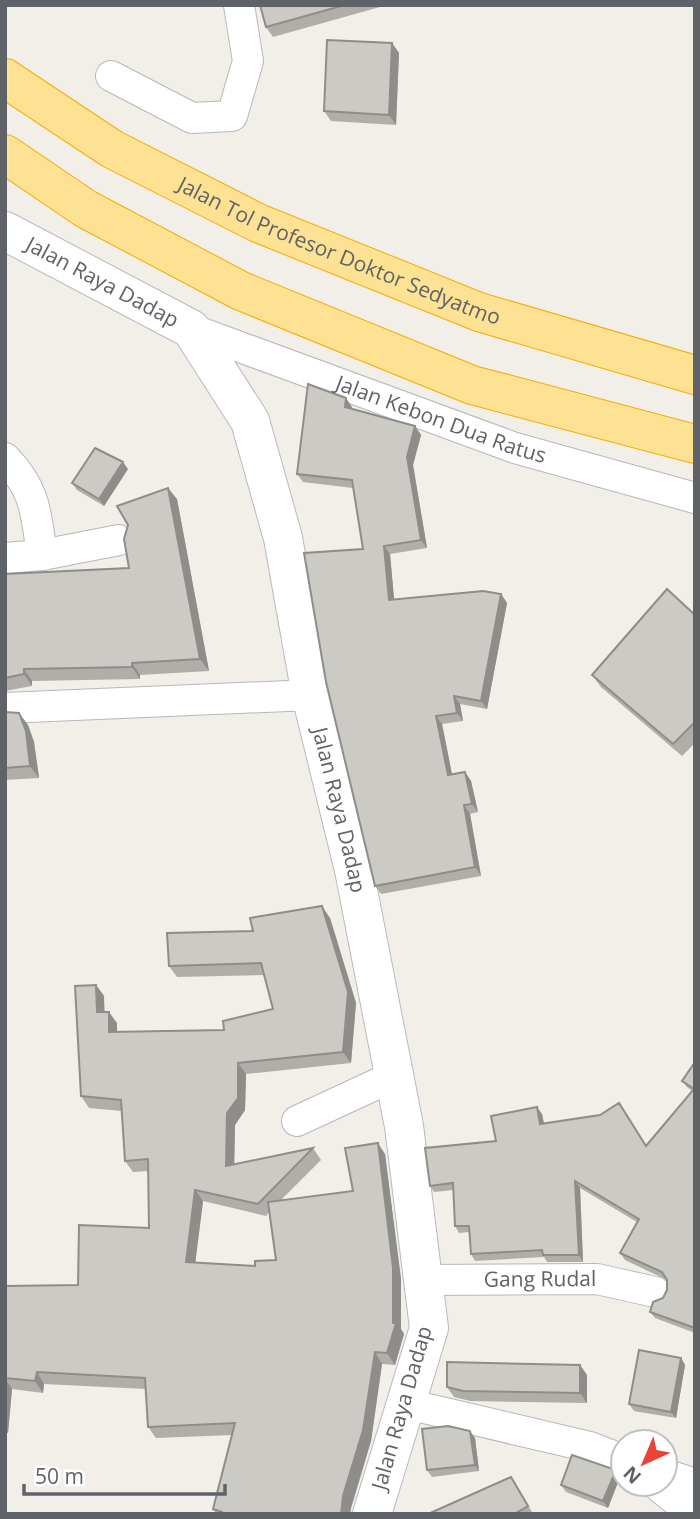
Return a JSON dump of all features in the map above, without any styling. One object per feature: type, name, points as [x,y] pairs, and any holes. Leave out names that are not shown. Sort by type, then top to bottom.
[{"type":"highway","name":"Jalan Tol Profesor Doktor Sedyatmo","points":[[5,78],[112,149],[258,223],[479,312],[695,375]]},
{"type":"highway","points":[[5,154],[86,209],[242,291],[472,385],[695,444]]},
{"type":"main road","name":"Jalan Raya Dadap","points":[[5,231],[191,329],[250,421],[283,538],[311,695],[354,870],[404,1126],[429,1328],[372,1514]]},
{"type":"street","points":[[111,76],[192,118],[232,116],[248,61],[239,5]]},
{"type":"street","name":"Jalan Kebon Dua Ratus","points":[[191,329],[515,448],[695,498]]},
{"type":"street","points":[[5,458],[22,475],[34,496],[42,555]]},
{"type":"street","points":[[5,558],[42,555],[118,540]]},
{"type":"street","points":[[5,708],[311,695]]},
{"type":"street","points":[[297,1121],[394,1076]]},
{"type":"street","name":"Gang Rudal","points":[[423,1280],[597,1279],[655,1292]]},
{"type":"street","points":[[407,1405],[590,1447],[609,1454]]},
{"type":"street","points":[[673,1498],[693,1514]]},
{"type":"building","points":[[260,5],[345,5],[266,27]]},
{"type":"building","points":[[327,40],[392,43],[389,115],[324,111]]},
{"type":"building","points":[[308,384],[346,398],[345,407],[415,426],[407,457],[421,540],[384,546],[389,600],[483,591],[501,594],[481,701],[454,696],[457,713],[436,716],[448,775],[465,772],[472,804],[464,805],[475,867],[375,886],[326,682],[304,553],[363,549],[352,480],[297,474]]},
{"type":"building","points":[[95,448],[123,462],[99,499],[72,483]]},
{"type":"building","points":[[168,488],[200,659],[132,663],[132,667],[24,669],[24,674],[5,678],[5,574],[129,568],[124,539],[128,525],[117,506]]},
{"type":"building","points":[[667,589],[695,615],[695,722],[673,744],[592,675]]},
{"type":"building","points":[[5,712],[19,713],[26,731],[30,766],[5,768]]},
{"type":"building","points":[[322,906],[348,992],[343,1052],[238,1063],[238,1098],[227,1113],[226,1166],[313,1148],[258,1204],[195,1190],[186,1262],[255,1266],[255,1261],[276,1260],[268,1202],[353,1191],[345,1148],[378,1143],[393,1268],[393,1323],[396,1323],[387,1353],[375,1352],[363,1430],[343,1496],[341,1514],[222,1514],[213,1509],[235,1423],[148,1427],[145,1378],[37,1372],[35,1381],[5,1378],[5,1286],[78,1285],[79,1225],[149,1228],[148,1159],[125,1161],[121,1100],[81,1096],[75,986],[96,985],[97,1012],[109,1012],[109,1032],[224,1030],[223,1021],[273,1009],[261,963],[169,966],[167,933],[253,931],[250,918]]},
{"type":"building","points":[[695,1062],[695,1328],[650,1312],[653,1302],[663,1298],[667,1290],[667,1280],[662,1272],[620,1253],[639,1219],[575,1181],[579,1255],[543,1255],[542,1250],[471,1254],[469,1226],[455,1226],[453,1183],[430,1186],[425,1148],[496,1141],[491,1116],[537,1107],[540,1124],[600,1115],[619,1103],[646,1146],[694,1089],[682,1081]]},
{"type":"building","points":[[639,1350],[681,1358],[671,1412],[629,1404]]},
{"type":"building","points":[[447,1362],[580,1365],[580,1393],[463,1391],[447,1387]]},
{"type":"building","points":[[448,1426],[470,1431],[475,1465],[427,1470],[422,1429]]},
{"type":"building","points":[[572,1455],[609,1468],[609,1487],[603,1501],[561,1485]]},
{"type":"building","points":[[511,1477],[528,1506],[514,1514],[428,1514]]}]
